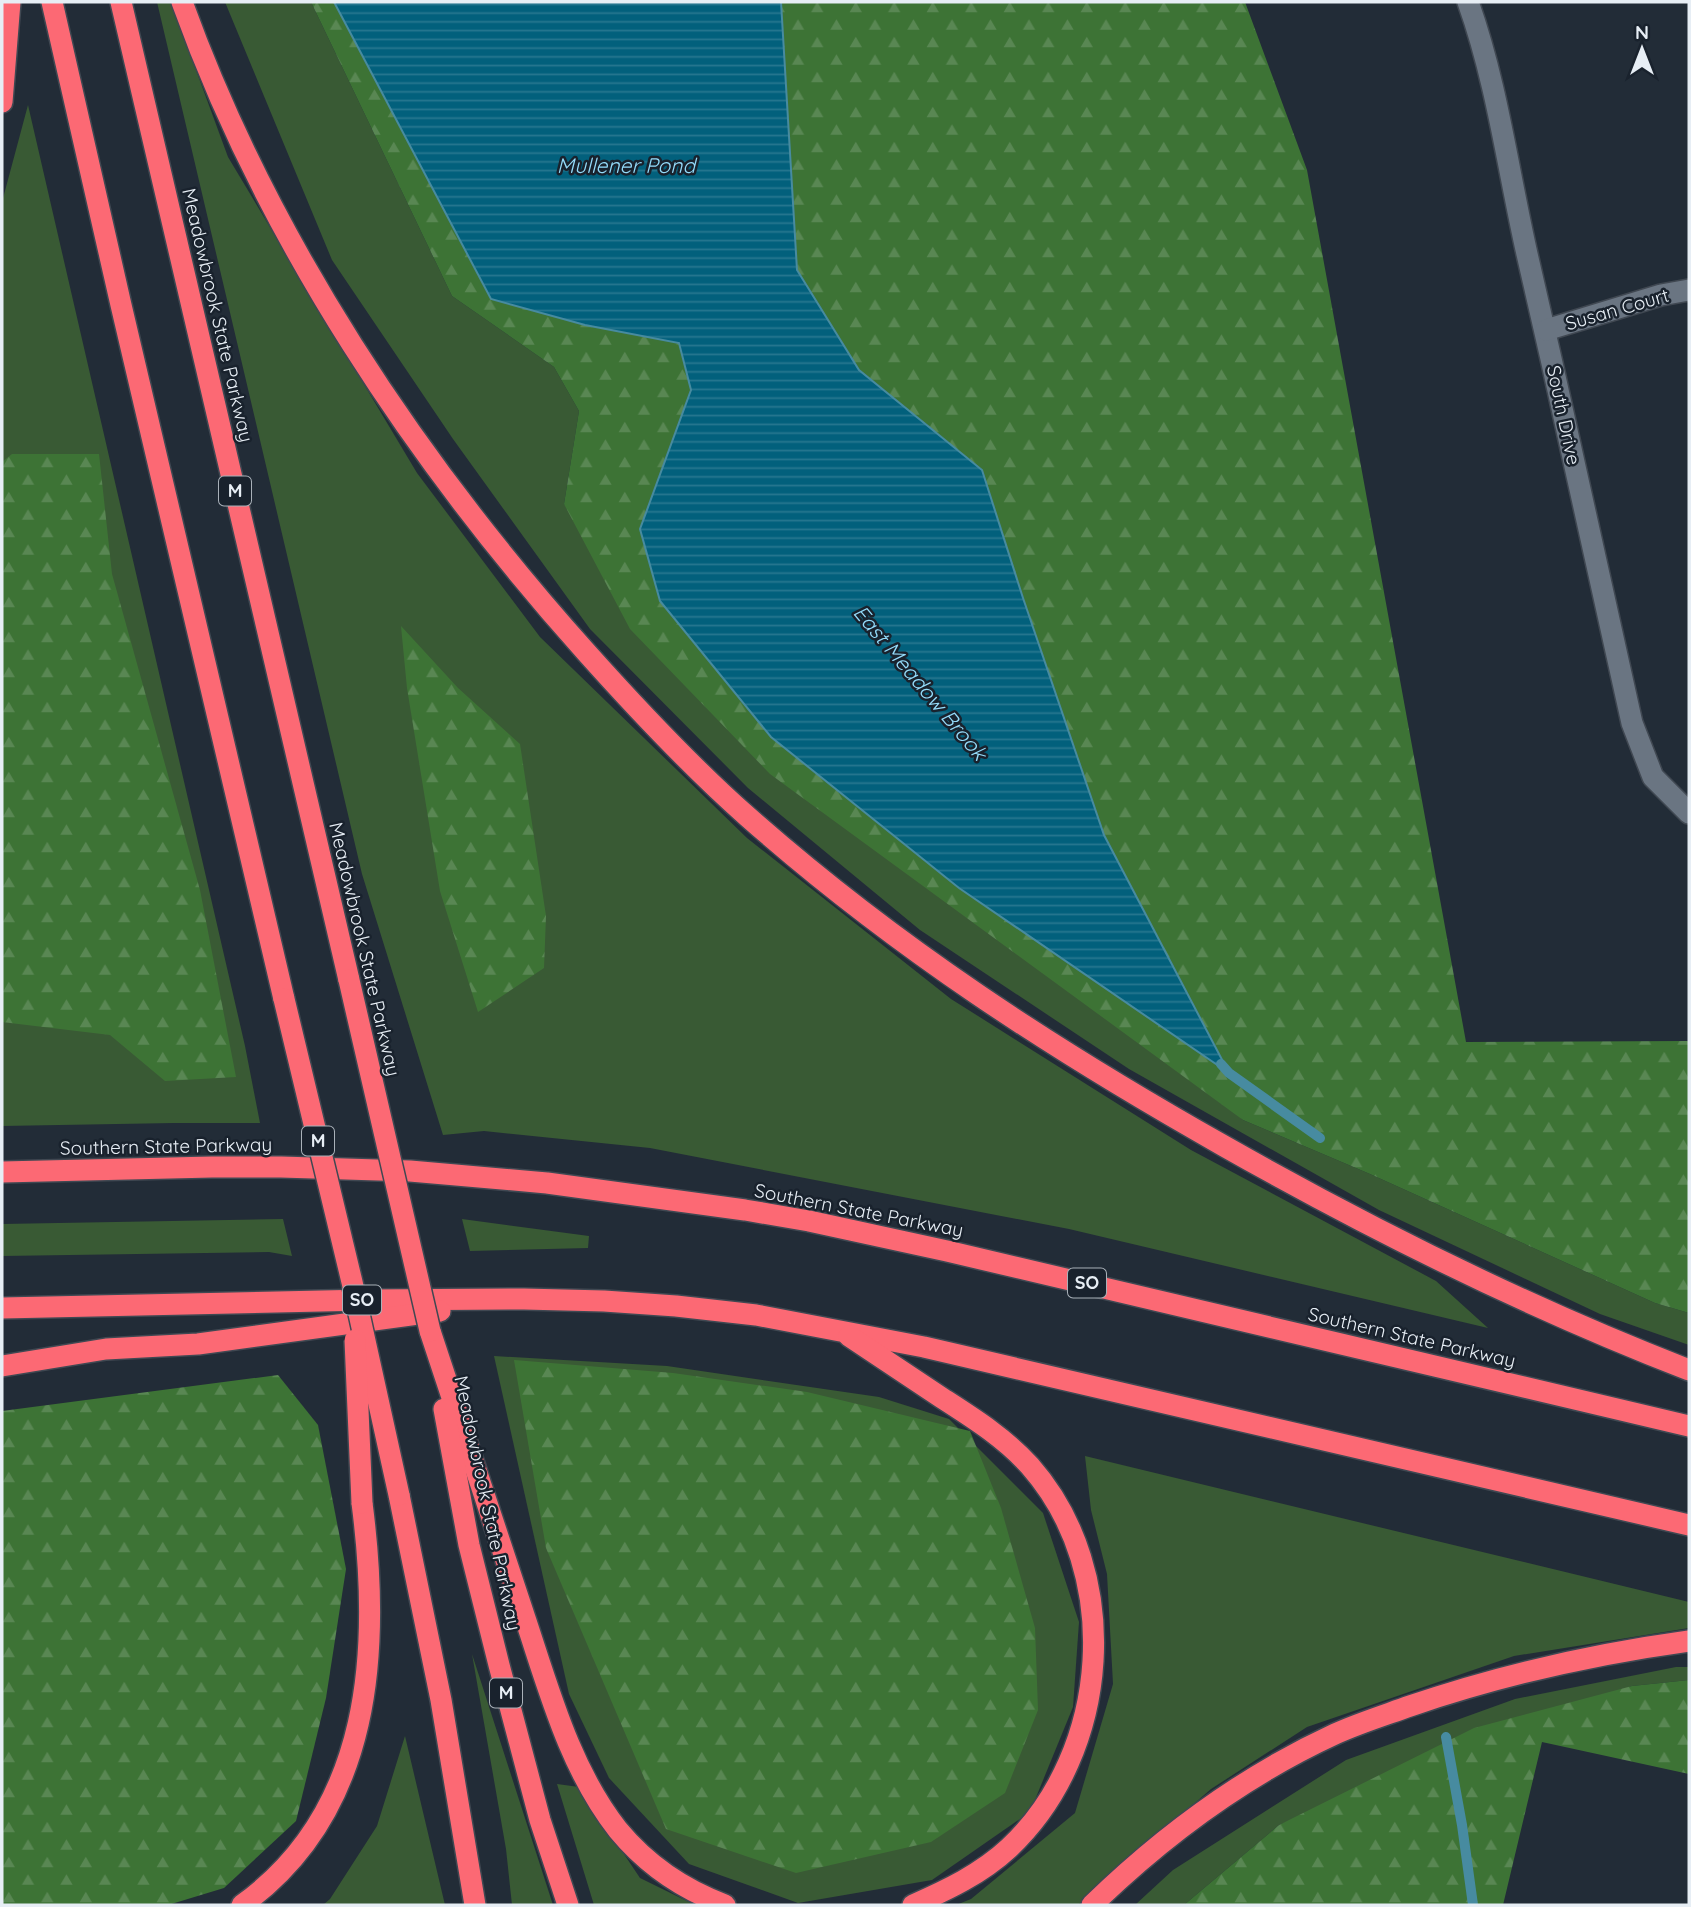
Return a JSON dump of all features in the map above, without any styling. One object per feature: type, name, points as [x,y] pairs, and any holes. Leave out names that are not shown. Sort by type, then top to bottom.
[{"type":"highway","points":[[2,102],[10,2]]},
{"type":"highway","name":"M","points":[[51,2],[352,1282],[441,1699],[475,1905]]},
{"type":"highway","name":"Meadowbrook State Parkway","points":[[121,2],[430,1331],[469,1545],[540,1820],[568,1905]]},
{"type":"highway","points":[[182,2],[229,118],[263,187],[353,345],[404,421],[463,505],[541,601],[626,696],[747,816],[887,931],[1038,1036],[1119,1086],[1287,1182],[1447,1264],[1567,1320],[1689,1370]]},
{"type":"highway","name":"Southern State Parkway","points":[[2,1172],[212,1167],[347,1168],[547,1183],[719,1206],[810,1221],[959,1253],[1689,1426]]},
{"type":"highway","points":[[242,1905],[282,1873],[303,1847],[338,1790],[360,1723],[367,1680],[371,1590],[369,1550],[362,1503],[352,1282]]},
{"type":"highway","points":[[2,1366],[106,1349],[198,1344],[524,1299]]},
{"type":"highway","name":"SO","points":[[2,1308],[524,1299],[604,1301],[756,1315],[924,1347],[1689,1525]]},
{"type":"highway","points":[[838,1329],[1005,1441],[1031,1467],[1067,1524],[1081,1558],[1094,1621],[1094,1656],[1082,1726],[1055,1792],[1009,1848],[980,1871],[949,1890],[914,1905]]},
{"type":"highway","points":[[430,1331],[545,1678],[579,1767],[617,1828],[636,1850],[679,1884],[725,1905]]},
{"type":"highway","points":[[1092,1905],[1130,1868],[1236,1789],[1335,1734],[1451,1692],[1508,1676],[1633,1648],[1689,1641]]},
{"type":"street","name":"South Drive","points":[[1468,2],[1481,40],[1632,723],[1653,777],[1689,813]]},
{"type":"street","name":"Susan Court","points":[[1546,330],[1661,295],[1689,290]]},
{"type":"green space","points":[[157,2],[171,2],[228,157],[417,473],[540,637],[747,838],[951,999],[1191,1150],[1436,1281],[1488,1328],[1069,1229],[650,1148],[484,1131],[443,1135],[362,874]]},
{"type":"green space","points":[[225,2],[311,2],[452,296],[554,367],[579,411],[564,504],[1243,1120],[1370,1174],[1655,1303],[1689,1313],[1689,1345],[1600,1314],[1379,1210],[1129,1069],[920,930],[748,788],[590,629],[453,439],[332,260]]},
{"type":"green space","points":[[311,2],[334,2],[491,299],[585,325],[679,343],[691,390],[640,529],[661,601],[771,737],[959,888],[1228,1072],[1104,835],[982,470],[859,370],[797,270],[781,2],[1245,2],[1307,170],[1466,1042],[1689,1041],[1689,1313],[1655,1303],[1370,1174],[1243,1120],[770,774],[630,629],[564,504],[579,411],[554,367],[452,296]]},
{"type":"green space","points":[[28,105],[245,1046],[260,1123],[2,1126],[2,202]]},
{"type":"green space","points":[[12,454],[99,454],[112,574],[200,890],[236,1077],[165,1081],[110,1035],[2,1022],[2,462]]},
{"type":"green space","points":[[401,626],[458,688],[520,744],[546,916],[544,968],[478,1012],[440,891],[407,688]]},
{"type":"green space","points":[[283,1219],[292,1256],[269,1252],[2,1256],[2,1224]]},
{"type":"green space","points":[[462,1219],[589,1236],[588,1248],[470,1251]]},
{"type":"green space","points":[[494,1356],[667,1366],[879,1397],[949,1419],[1043,1513],[1079,1622],[1073,1707],[1030,1812],[932,1880],[798,1903],[689,1864],[609,1778],[569,1694]]},
{"type":"green space","points":[[514,1360],[673,1373],[807,1392],[970,1431],[1001,1508],[1035,1628],[1038,1710],[1005,1793],[931,1842],[796,1873],[666,1829],[546,1548]]},
{"type":"green space","points":[[278,1375],[318,1425],[346,1569],[326,1698],[296,1821],[224,1888],[168,1905],[2,1905],[2,1411]]},
{"type":"green space","points":[[1085,1456],[1689,1602],[1689,1628],[1514,1656],[1307,1727],[1211,1789],[1078,1905],[956,1905],[971,1899],[1075,1813],[1113,1684],[1107,1574],[1091,1510]]},
{"type":"green space","points":[[472,1654],[553,1905],[512,1905],[506,1849]]},
{"type":"green space","points":[[1676,1667],[1689,1667],[1689,1680],[1632,1686],[1279,1825],[1184,1905],[1135,1905],[1173,1870],[1346,1760],[1515,1699]]},
{"type":"green space","points":[[1689,1680],[1689,1774],[1542,1742],[1503,1905],[1184,1905],[1279,1825],[1474,1728],[1632,1686]]},
{"type":"green space","points":[[405,1736],[445,1905],[323,1905],[330,1899],[377,1826]]},
{"type":"green space","points":[[557,1784],[579,1787],[640,1878],[695,1905],[594,1905]]},
{"type":"water","name":"Mullener Pond","points":[[334,2],[781,2],[797,270],[859,370],[982,470],[1104,835],[1229,1073],[959,888],[771,737],[660,601],[640,529],[691,390],[679,343],[585,325],[491,299]]},
{"type":"waterway","name":"East Meadow Brook","points":[[1221,1064],[1229,1073],[1320,1138]]},
{"type":"waterway","name":"East Meadow Brook","points":[[1446,1737],[1473,1905]]}]
